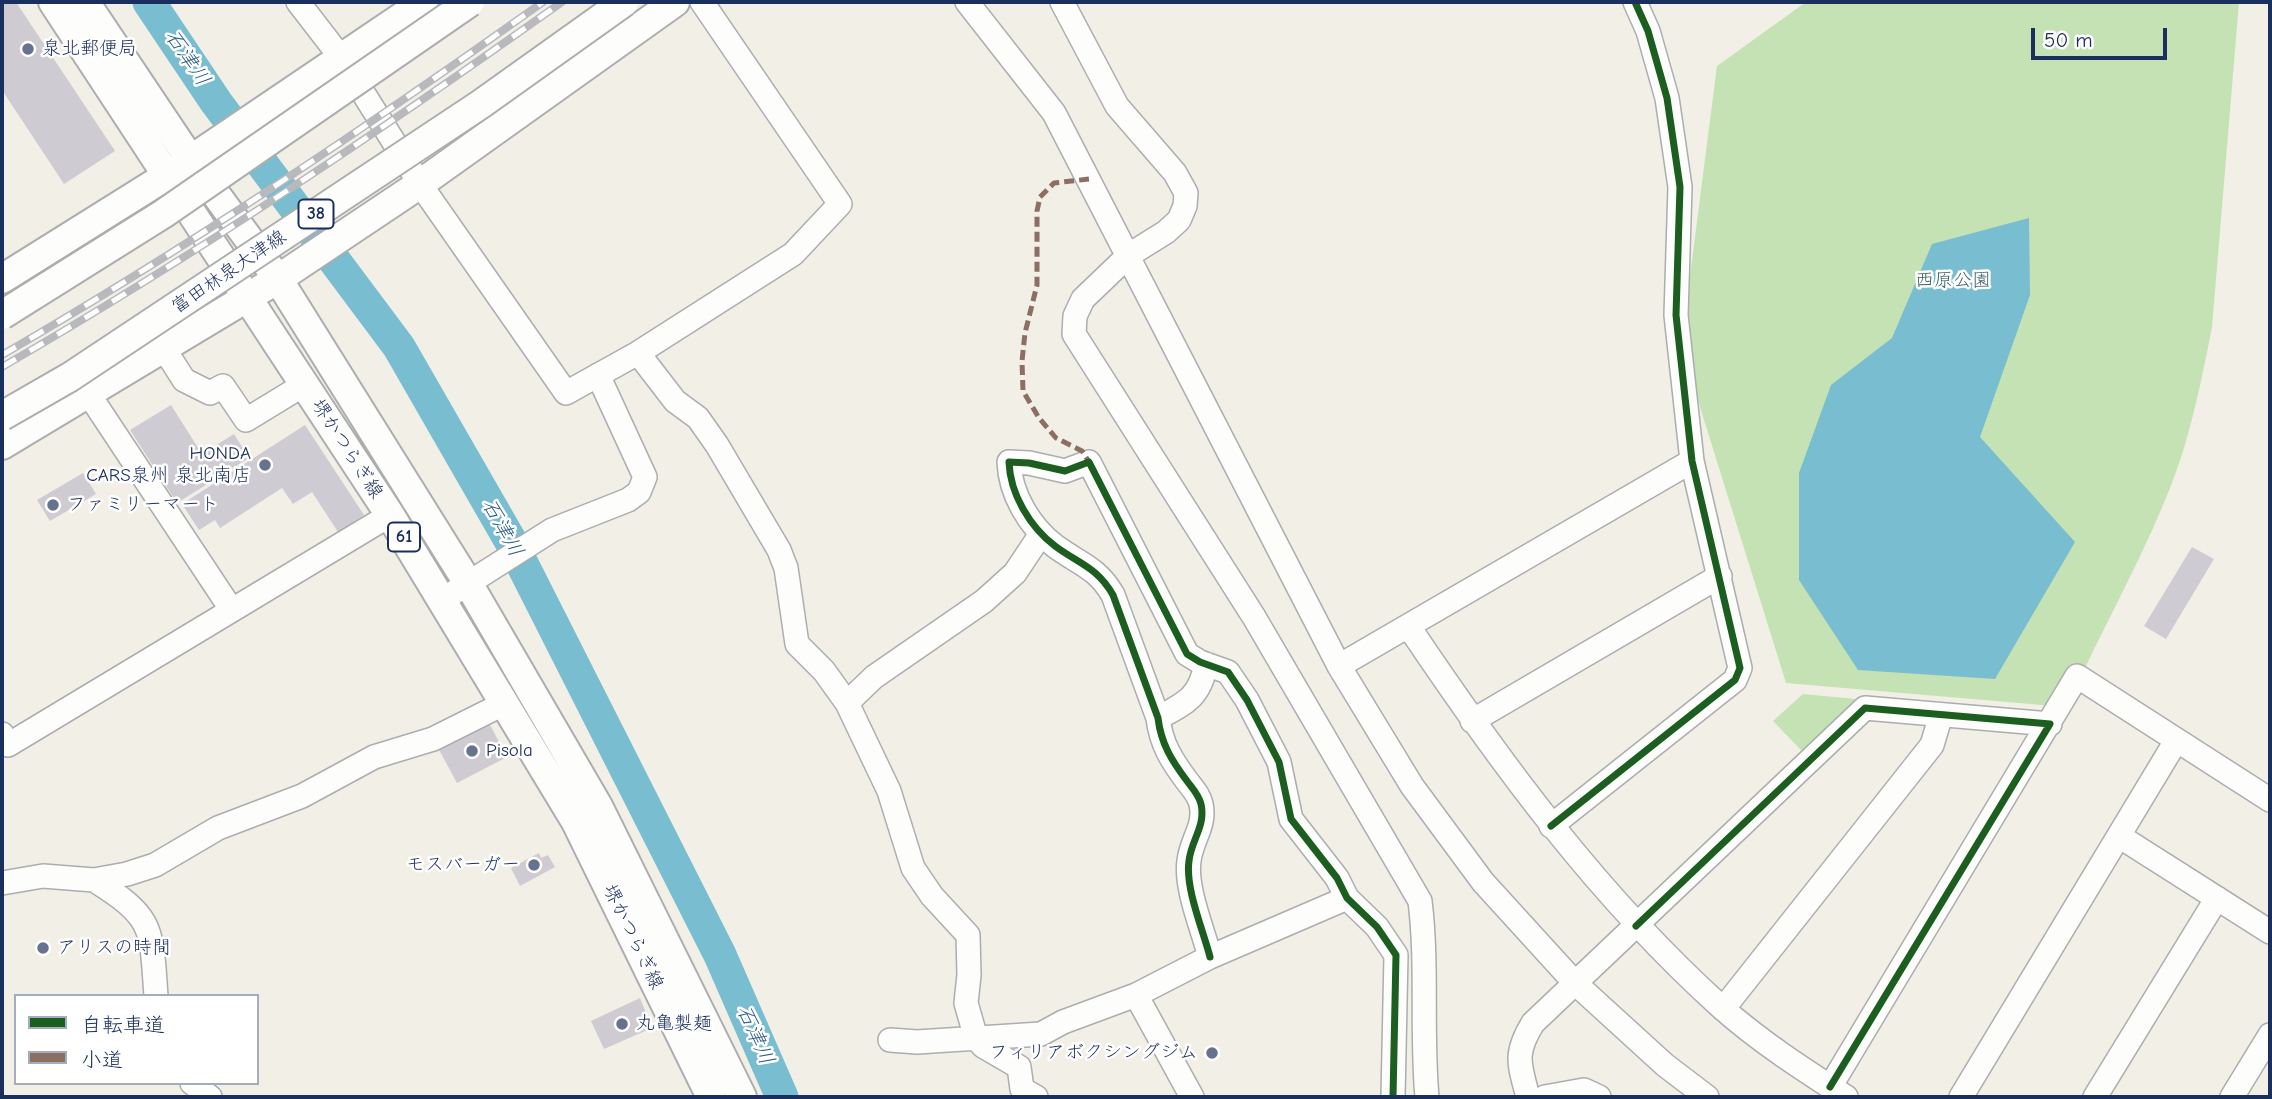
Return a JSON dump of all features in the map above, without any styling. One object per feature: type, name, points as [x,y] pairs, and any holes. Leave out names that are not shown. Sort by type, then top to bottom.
[{"type":"main road","name":"堺かつらぎ線","points":[[53,2],[285,274],[478,577],[597,806],[742,1097]]},
{"type":"main road","name":"堺かつらぎ線","points":[[85,2],[188,161],[247,296],[390,515],[576,822],[711,1097]]},
{"type":"main road","points":[[6,269],[188,161],[342,60],[424,2]]},
{"type":"main road","points":[[2,315],[163,214],[470,2]]},
{"type":"main road","name":"富田林泉大津線","points":[[2,416],[70,377],[470,112],[624,2]]},
{"type":"main road","points":[[2,445],[285,274],[420,184],[676,2]]},
{"type":"street","points":[[298,2],[342,60],[420,184],[566,393],[638,353],[793,254],[840,204],[702,2]]},
{"type":"street","points":[[967,2],[1054,113],[1339,666],[1412,786],[1483,882],[1575,983],[1665,1065],[1707,1097]]},
{"type":"street","points":[[1062,2],[1117,106],[1175,173],[1186,193],[1185,206],[1179,220],[1166,232],[1129,256],[1083,299],[1075,316],[1074,334],[1254,617],[1420,901],[1424,934],[1424,1068],[1427,1097]]},
{"type":"street","points":[[1551,826],[1735,680],[1740,668],[1692,461],[1676,315],[1680,187],[1667,98],[1648,31],[1635,2]]},
{"type":"street","points":[[163,347],[184,380],[210,393],[223,386],[246,420],[305,384]]},
{"type":"street","points":[[638,353],[675,401],[698,418],[779,550],[786,568],[797,644],[824,671],[847,704],[888,791],[913,868],[932,896],[968,935],[969,975],[966,1003],[975,1038],[983,1046],[1019,1067],[1022,1089],[1036,1097]]},
{"type":"street","points":[[442,600],[552,530],[628,500],[639,492],[645,477],[598,375]]},
{"type":"street","points":[[88,393],[231,609]]},
{"type":"street","points":[[1339,666],[1692,461]]},
{"type":"street","points":[[1210,957],[1191,887],[1188,864],[1192,847],[1202,826],[1204,814],[1200,799],[1160,737],[1158,718],[1113,595],[1104,579],[1041,534],[1018,500],[1010,478],[1009,463],[1029,463],[1065,471],[1089,462],[1187,654],[1228,672],[1247,700],[1279,762],[1292,819],[1337,878],[1347,898],[1377,927],[1396,955],[1393,1097]]},
{"type":"street","points":[[2,734],[8,744],[390,515]]},
{"type":"street","points":[[847,704],[874,677],[984,601],[1015,573],[1041,534]]},
{"type":"street","points":[[1472,721],[1720,576]]},
{"type":"street","points":[[1409,627],[1472,721],[1551,826],[1636,926],[1723,1009],[1838,1092],[2077,676],[2270,800]]},
{"type":"street","points":[[1158,718],[1188,702],[1202,684],[1206,664]]},
{"type":"street","points":[[3,885],[43,876],[94,880],[155,865],[218,828],[302,796],[374,757],[433,739],[503,704]]},
{"type":"street","points":[[1528,1097],[1520,1067],[1522,1041],[1533,1023],[1865,708],[2050,724]]},
{"type":"street","points":[[1723,1009],[1932,745],[1941,715]]},
{"type":"street","points":[[1961,1097],[2176,741]]},
{"type":"street","points":[[2119,836],[2270,932]]},
{"type":"street","points":[[94,880],[123,898],[145,922],[152,941],[156,994]]},
{"type":"street","points":[[890,1040],[917,1042],[1041,1034],[1136,995],[1210,957],[1347,898]]},
{"type":"street","points":[[2095,1097],[2217,898]]},
{"type":"street","points":[[1136,995],[1192,1097]]},
{"type":"street","points":[[2232,1097],[2270,1035]]},
{"type":"street","points":[[194,1085],[209,1097]]},
{"type":"street","points":[[1545,1097],[1584,1090],[1599,1097]]},
{"type":"green space","name":"西原公園","points":[[1806,2],[2239,2],[2212,327],[2192,418],[2175,475],[2139,559],[2085,668],[2076,664],[2054,706],[1786,683],[1681,346],[1717,66]]},
{"type":"green space","points":[[1803,694],[1856,699],[1802,751],[1773,721]]},
{"type":"water","points":[[2029,218],[2030,295],[1980,437],[2075,542],[1995,679],[1858,670],[1799,580],[1799,473],[1831,385],[1892,338],[1932,244]]},
{"type":"building","points":[[2,2],[16,2],[115,151],[64,184],[2,90]]},
{"type":"building","points":[[171,405],[202,454],[234,434],[249,458],[177,503],[130,430]]},
{"type":"building","points":[[305,425],[364,515],[338,532],[312,492],[293,504],[282,488],[220,528],[215,520],[199,530],[182,504]]},
{"type":"building","points":[[83,473],[96,494],[50,521],[37,500]]},
{"type":"building","points":[[2192,547],[2214,559],[2166,639],[2144,626]]},
{"type":"building","points":[[487,719],[507,757],[457,783],[437,746]]},
{"type":"building","points":[[539,853],[541,858],[548,855],[555,867],[520,886],[511,868]]},
{"type":"building","name":"丸亀製麺","points":[[640,998],[652,1028],[604,1049],[591,1021]]},
{"type":"waterway","name":"石津川","points":[[149,2],[216,102],[399,347],[510,540],[720,955],[782,1097]]},
{"type":"railway","points":[[2,355],[141,272],[277,185],[543,2]]},
{"type":"railway","points":[[2,367],[216,237],[425,98],[562,2]]},
{"type":"marked path","points":[[1089,179],[1054,183],[1040,197],[1037,211],[1037,285],[1025,333],[1022,361],[1023,391],[1039,418],[1056,438],[1082,451],[1089,462]]},
{"type":"cycle path","points":[[1551,826],[1735,680],[1740,668],[1692,461],[1676,315],[1680,187],[1667,98],[1648,31],[1635,2]]},
{"type":"cycle path","points":[[1210,957],[1192,896],[1188,872],[1190,853],[1202,819],[1200,801],[1168,752],[1113,595],[1101,578],[1055,546],[1037,529],[1017,498],[1009,462],[1029,463],[1065,471],[1089,462],[1187,654],[1228,672],[1247,700],[1279,762],[1291,819],[1337,878],[1347,898],[1377,927],[1396,955],[1393,1097]]},
{"type":"cycle path","points":[[1636,926],[1865,708],[2050,724],[1830,1087]]},
{"type":"place","name":"泉北郵便局","points":[[28,49]]},
{"type":"place","name":"HONDA CARS泉州 泉北南店","points":[[265,465]]},
{"type":"place","name":"ファミリーマート","points":[[53,505]]},
{"type":"place","name":"Pisola","points":[[472,751]]},
{"type":"place","name":"モスバーガー","points":[[534,865]]},
{"type":"place","name":"アリスの時間","points":[[43,948]]},
{"type":"place","name":"丸亀製麺","points":[[622,1024]]},
{"type":"place","name":"フィリアボクシングジム","points":[[1212,1053]]}]
